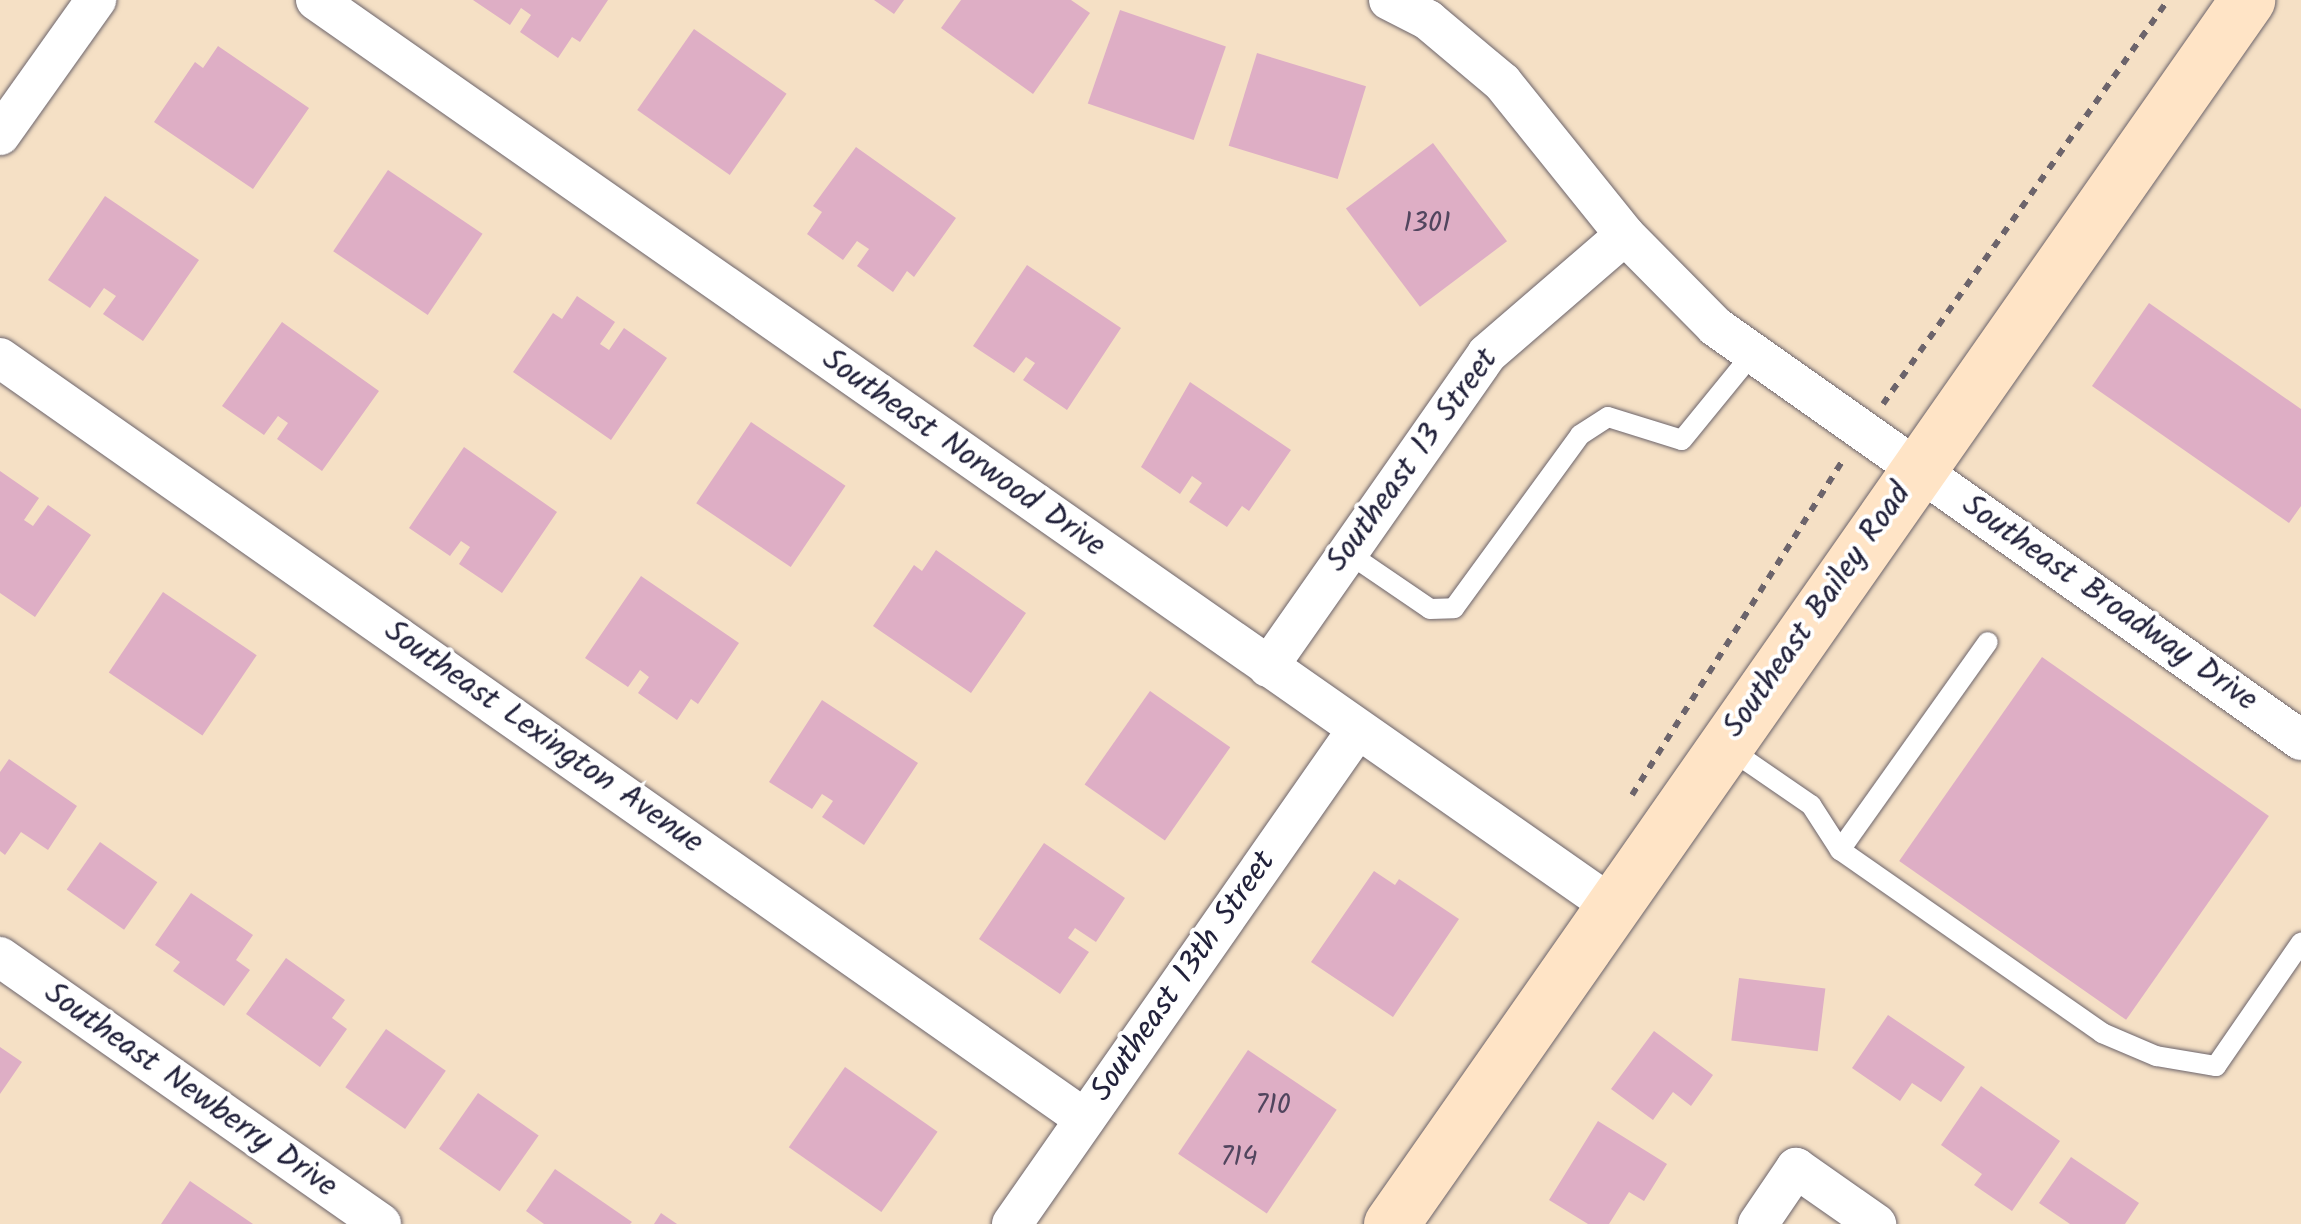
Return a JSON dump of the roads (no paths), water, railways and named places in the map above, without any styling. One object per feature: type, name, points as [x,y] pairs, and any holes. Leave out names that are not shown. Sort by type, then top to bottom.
[{"type":"main road","name":"Southeast Bailey Road","points":[[1391,1224],[2247,0]]},
{"type":"street","points":[[0,135],[96,0]]},
{"type":"street","name":"Southeast Norwood Drive","points":[[316,0],[1612,906]]},
{"type":"street","name":"Southeast Broadway Drive","points":[[1389,0],[1428,20],[1502,82],[1625,235],[1686,301],[1753,353],[2301,740]]},
{"type":"street","name":"Southeast 13 Street","points":[[1268,667],[1487,354],[1625,235]]},
{"type":"street","name":"Southeast Lexington Avenue","points":[[0,358],[1086,1118]]},
{"type":"street","name":"Southeast 13th Street","points":[[1012,1224],[1357,730]]},
{"type":"street","name":"Southeast Newberry Drive","points":[[0,957],[374,1222]]},
{"type":"street","points":[[1758,1224],[1796,1168],[1876,1224]]},
{"type":"lane","points":[[1348,553],[1430,609],[1454,608],[1580,435],[1608,417],[1682,440],[1753,353]]},
{"type":"lane","points":[[1840,850],[1988,642]]},
{"type":"lane","points":[[1724,745],[1811,805],[1840,850],[2102,1033],[2156,1056],[2216,1066],[2301,943]]}]
